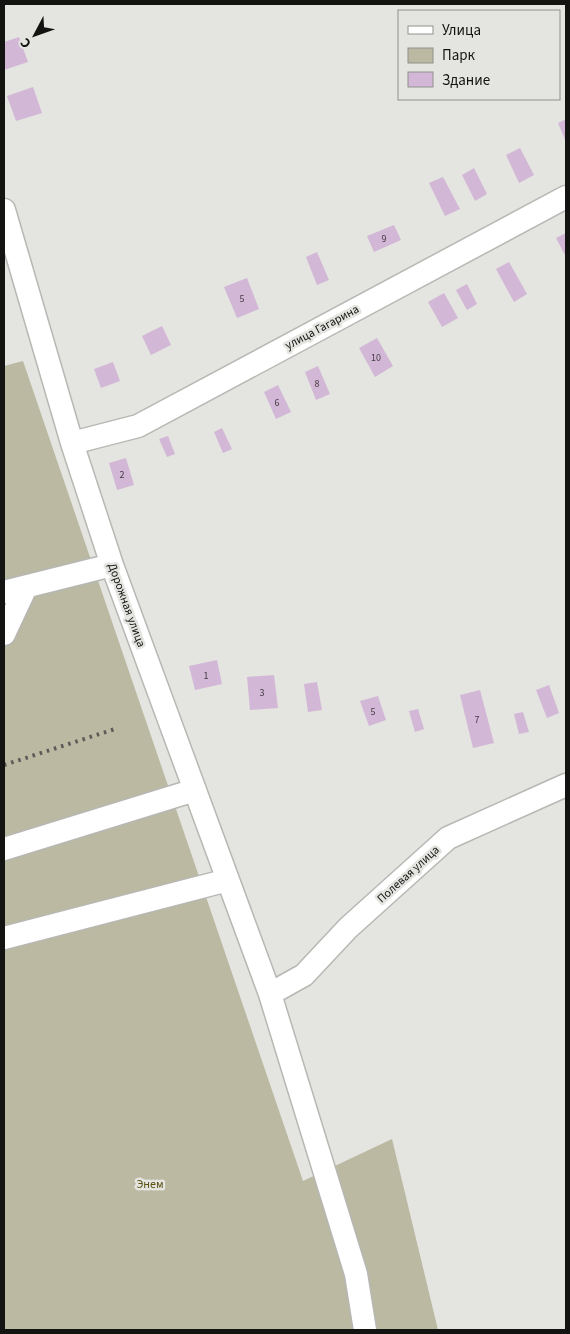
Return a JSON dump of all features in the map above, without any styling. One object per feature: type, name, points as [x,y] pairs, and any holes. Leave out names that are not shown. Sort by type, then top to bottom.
[{"type":"street","name":"улица Гагарина","points":[[72,443],[138,426],[566,197]]},
{"type":"street","name":"Дорожная улица","points":[[4,210],[72,443],[112,565],[270,994],[356,1274],[365,1330]]},
{"type":"street","points":[[4,592],[112,565]]},
{"type":"street","points":[[4,634],[26,587]]},
{"type":"street","name":"Полевая улица","points":[[270,994],[304,975],[348,928],[448,838],[566,785]]},
{"type":"street","points":[[4,848],[195,790]]},
{"type":"street","points":[[4,938],[228,880]]},
{"type":"green space","name":"Энем","points":[[23,361],[303,1181],[392,1139],[438,1330],[4,1330],[4,366]]},
{"type":"building","points":[[19,37],[28,62],[4,70],[4,42]]},
{"type":"building","points":[[33,87],[42,113],[16,121],[7,96]]},
{"type":"building","points":[[566,119],[566,142],[558,123]]},
{"type":"building","points":[[520,148],[534,175],[519,183],[506,155]]},
{"type":"building","points":[[474,168],[487,194],[475,201],[462,175]]},
{"type":"building","points":[[443,177],[460,209],[445,216],[429,183]]},
{"type":"building","points":[[394,225],[401,240],[374,252],[367,236]]},
{"type":"building","points":[[566,233],[566,257],[556,238]]},
{"type":"building","points":[[317,252],[329,280],[317,285],[306,257]]},
{"type":"building","points":[[509,262],[527,294],[514,302],[496,269]]},
{"type":"building","points":[[247,278],[259,309],[237,318],[224,287]]},
{"type":"building","points":[[467,284],[477,304],[467,310],[456,290]]},
{"type":"building","points":[[444,293],[458,318],[442,327],[428,302]]},
{"type":"building","points":[[162,326],[171,345],[151,355],[142,336]]},
{"type":"building","points":[[377,338],[393,366],[375,377],[359,348]]},
{"type":"building","points":[[113,362],[120,381],[101,388],[94,369]]},
{"type":"building","points":[[318,366],[330,394],[316,400],[305,372]]},
{"type":"building","points":[[278,385],[291,412],[276,419],[264,392]]},
{"type":"building","points":[[222,428],[232,449],[223,453],[214,432]]},
{"type":"building","points":[[168,436],[175,454],[167,457],[159,439]]},
{"type":"building","points":[[126,458],[134,485],[117,490],[109,463]]},
{"type":"building","points":[[217,660],[222,684],[195,690],[189,666]]},
{"type":"building","points":[[274,675],[278,708],[250,710],[247,677]]},
{"type":"building","points":[[317,682],[322,710],[308,712],[304,684]]},
{"type":"building","points":[[549,685],[559,713],[547,718],[536,690]]},
{"type":"building","points":[[480,690],[494,743],[473,748],[460,695]]},
{"type":"building","points":[[378,696],[386,720],[369,726],[360,701]]},
{"type":"building","points":[[418,709],[424,729],[415,732],[409,711]]},
{"type":"building","points":[[523,712],[529,732],[519,734],[514,714]]},
{"type":"railway","points":[[4,765],[118,728]]}]
